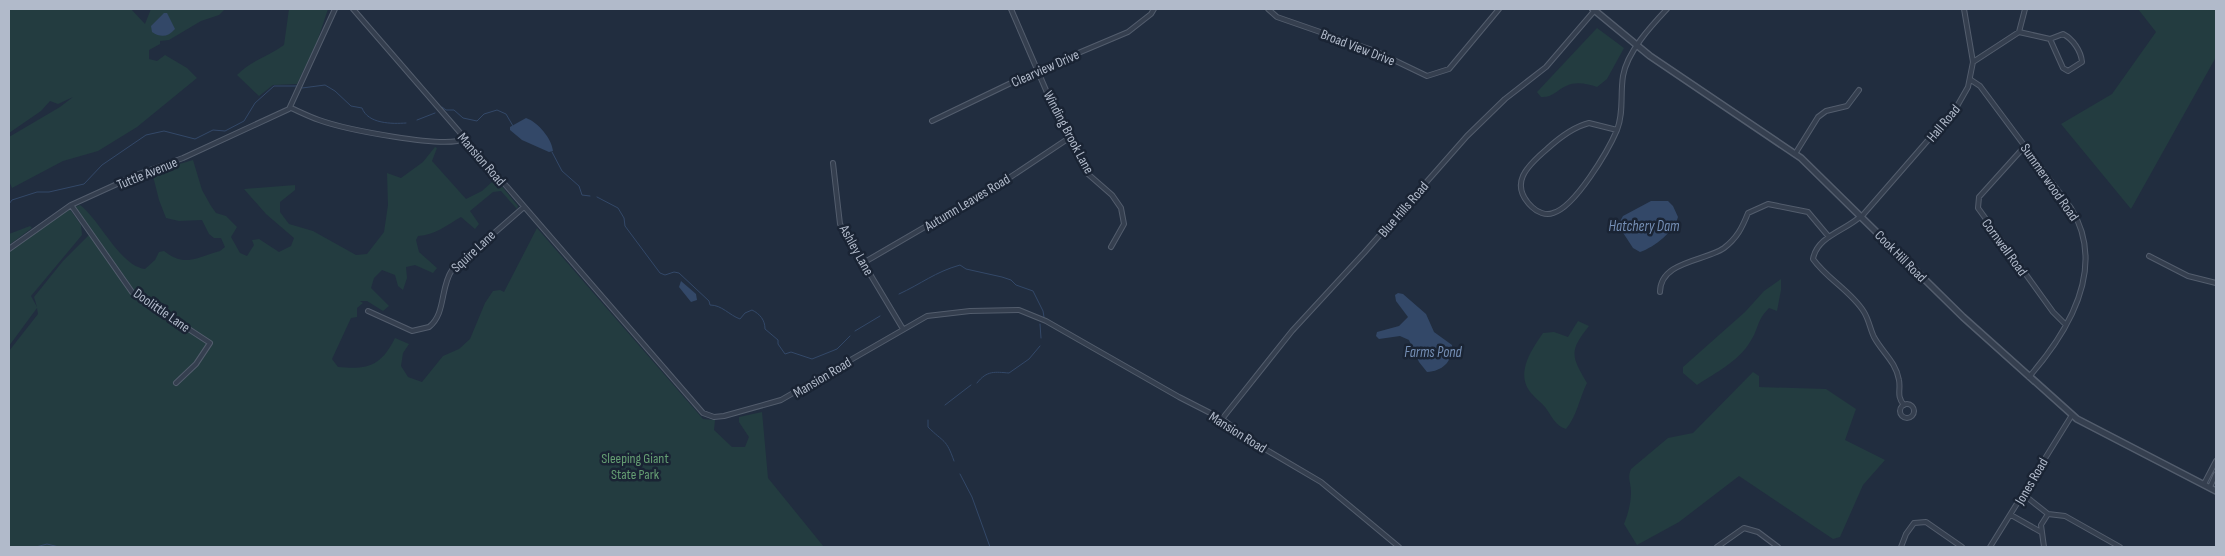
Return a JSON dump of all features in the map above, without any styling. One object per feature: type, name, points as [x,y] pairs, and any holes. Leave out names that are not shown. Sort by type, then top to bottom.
[{"type":"street","points":[[335,9],[291,108],[322,121],[409,139],[434,142],[465,139]]},
{"type":"street","name":"Mansion Road","points":[[352,9],[397,58],[694,406],[708,416],[731,415],[781,400],[921,319],[939,313],[1000,309],[1026,312],[1222,419],[1258,445],[1321,482],[1399,547]]},
{"type":"street","name":"Winding Brook Lane","points":[[1011,9],[1069,138],[1088,174],[1112,195],[1120,208],[1124,224],[1111,247]]},
{"type":"street","name":"Clearview Drive","points":[[932,121],[1038,70],[1128,32],[1151,14],[1154,9]]},
{"type":"street","name":"Broad View Drive","points":[[1268,9],[1277,18],[1375,51],[1427,76],[1449,69],[1499,9]]},
{"type":"street","points":[[1617,130],[1589,123],[1579,126],[1554,143],[1536,158],[1524,174],[1520,183],[1520,191],[1524,199],[1534,209],[1544,214],[1553,214],[1579,192],[1617,130],[1622,113],[1624,72],[1637,47],[1668,9]]},
{"type":"street","name":"Hall Road","points":[[1904,405],[1898,394],[1899,381],[1894,366],[1879,345],[1863,310],[1846,291],[1820,269],[1813,259],[1820,243],[1862,216],[1956,108],[1971,80],[1973,62],[1964,9]]},
{"type":"street","points":[[1973,62],[2019,32],[2025,9]]},
{"type":"street","name":"Cook Hill Road","points":[[1594,10],[1637,47],[1795,154],[1862,216],[1964,317],[2072,415],[2092,428],[2216,491]]},
{"type":"street","name":"Blue Hills Road","points":[[1222,419],[1292,331],[1364,253],[1472,130],[1505,99],[1546,67],[1594,10]]},
{"type":"street","points":[[2019,32],[2050,39],[2063,34],[2068,36],[2082,53],[2082,62],[2074,69],[2068,71],[2063,68],[2050,39]]},
{"type":"street","name":"Summerwood Road","points":[[1971,80],[1980,86],[2071,208],[2083,238],[2086,261],[2084,284],[2077,303],[2043,360],[2029,376]]},
{"type":"street","points":[[1795,154],[1818,117],[1826,110],[1847,106],[1859,90]]},
{"type":"street","name":"Tuttle Avenue","points":[[9,249],[71,205],[139,174],[183,158],[291,108]]},
{"type":"street","name":"Autumn Leaves Road","points":[[863,263],[1009,178],[1069,138]]},
{"type":"street","name":"Cornwell Road","points":[[2025,146],[1979,197],[1978,208],[2054,312],[2065,324]]},
{"type":"street","name":"Ashley Lane","points":[[833,163],[840,224],[903,329]]},
{"type":"street","points":[[1660,292],[1660,286],[1671,271],[1688,261],[1723,249],[1740,234],[1748,213],[1768,204],[1808,212],[1829,237]]},
{"type":"street","name":"Doolittle Lane","points":[[71,205],[132,292],[210,343],[196,364],[176,383]]},
{"type":"street","name":"Squire Lane","points":[[368,311],[412,331],[429,327],[439,312],[445,282],[452,270],[524,206]]},
{"type":"street","points":[[2149,256],[2188,276],[2216,283]]},
{"type":"street","name":"Jones Road","points":[[1990,547],[2024,496],[2072,415]]},
{"type":"street","points":[[2207,486],[2216,461]]},
{"type":"street","points":[[2207,486],[2216,474]]},
{"type":"street","points":[[2024,496],[2048,514],[2065,516],[2120,547]]},
{"type":"street","points":[[2044,547],[2041,524],[2048,514]]},
{"type":"street","points":[[2011,515],[2041,532]]},
{"type":"street","points":[[1901,547],[1906,534],[1914,523],[1926,522],[1962,547]]},
{"type":"street","points":[[1717,547],[1744,528],[1758,532],[1778,547]]},
{"type":"green space","points":[[9,9],[131,9],[145,24],[151,9],[225,9],[219,15],[201,21],[169,40],[160,41],[160,44],[149,50],[149,59],[157,61],[165,55],[187,68],[197,78],[137,127],[98,151],[63,161],[12,188],[9,181],[9,137],[60,107],[73,97],[58,104],[50,101],[41,111],[9,133]]},
{"type":"green space","points":[[289,9],[328,9],[317,42],[297,84],[273,85],[259,96],[237,75],[248,66],[284,45]]},
{"type":"green space","points":[[2138,9],[2216,9],[2216,57],[2131,209],[2061,124],[2112,94],[2156,32]]},
{"type":"green space","points":[[1597,28],[1624,48],[1607,79],[1597,87],[1578,83],[1566,86],[1551,95],[1541,97],[1537,92]]},
{"type":"green space","name":"Sleeping Giant State Park","points":[[435,147],[437,148],[432,161],[466,199],[482,191],[492,182],[485,166],[518,206],[517,209],[501,191],[493,192],[470,211],[479,224],[475,229],[461,217],[435,232],[418,236],[416,240],[419,252],[437,268],[433,273],[415,265],[406,267],[407,278],[403,290],[398,286],[395,275],[382,270],[374,278],[371,288],[389,306],[383,311],[367,301],[360,301],[363,303],[357,308],[357,317],[351,318],[332,359],[338,367],[358,368],[372,364],[384,355],[395,338],[409,344],[403,353],[401,366],[408,377],[422,382],[443,356],[459,349],[470,339],[485,303],[493,291],[500,290],[504,292],[537,228],[703,419],[715,420],[714,430],[732,447],[745,447],[749,437],[739,422],[739,417],[762,412],[768,478],[824,547],[9,547],[9,351],[38,314],[37,308],[9,346],[9,251],[69,208],[81,225],[82,235],[31,296],[37,307],[34,297],[63,261],[89,235],[85,220],[75,207],[80,205],[88,212],[127,260],[145,269],[155,260],[159,252],[164,251],[178,259],[191,260],[220,251],[225,247],[221,238],[214,238],[209,234],[202,220],[179,221],[166,218],[159,200],[152,172],[193,160],[202,190],[211,206],[216,213],[226,216],[237,227],[231,237],[240,253],[247,256],[254,245],[252,240],[259,239],[279,252],[291,246],[294,238],[266,214],[244,189],[295,185],[295,190],[280,202],[280,212],[289,224],[313,231],[356,255],[367,254],[384,232],[388,205],[387,173],[401,178],[423,162]]},
{"type":"green space","points":[[30,226],[32,228],[9,245],[9,234]]},
{"type":"green space","points":[[1781,279],[1777,311],[1769,308],[1760,321],[1753,337],[1740,355],[1697,385],[1683,373],[1683,367],[1745,312],[1764,291]]},
{"type":"green space","points":[[1578,321],[1589,326],[1575,348],[1575,360],[1587,383],[1570,424],[1566,429],[1556,423],[1545,407],[1528,390],[1524,373],[1528,358],[1543,333],[1554,332],[1568,337]]},
{"type":"green space","points":[[1753,372],[1759,376],[1759,387],[1826,389],[1856,409],[1845,440],[1885,460],[1863,485],[1840,537],[1833,539],[1739,476],[1679,522],[1637,545],[1624,524],[1630,500],[1629,478],[1631,469],[1668,438],[1693,433]]},
{"type":"water","points":[[164,13],[167,13],[175,29],[170,34],[161,36],[152,32],[151,26]]},
{"type":"water","points":[[526,118],[535,123],[544,132],[550,141],[553,151],[549,152],[522,140],[510,130],[510,127]]},
{"type":"water","name":"Hatchery Dam","points":[[1651,201],[1668,201],[1673,206],[1678,217],[1672,228],[1663,238],[1640,252],[1633,248],[1618,225],[1623,216]]},
{"type":"water","points":[[681,281],[696,294],[697,300],[691,302],[679,287]]},
{"type":"water","name":"Farms Pond","points":[[1398,293],[1403,294],[1426,314],[1434,332],[1452,345],[1449,360],[1438,370],[1427,372],[1419,362],[1409,340],[1400,336],[1379,339],[1376,336],[1377,332],[1399,326],[1408,317],[1396,301],[1395,295]]},
{"type":"waterway","points":[[302,88],[325,85],[335,91],[351,106],[362,108],[369,117],[375,120],[388,123],[406,123]]},
{"type":"waterway","points":[[9,204],[12,200],[37,192],[49,192],[84,184],[102,165],[146,135],[164,131],[195,139],[213,130],[225,131],[244,121],[255,103],[274,86],[297,86]]},
{"type":"waterway","points":[[442,107],[446,110],[454,110],[463,118],[477,121],[484,114],[497,110],[506,114],[513,126]]},
{"type":"waterway","points":[[417,120],[435,113]]},
{"type":"waterway","points":[[552,152],[562,171],[579,186],[582,195],[590,196]]},
{"type":"waterway","points":[[597,197],[618,208],[624,218],[625,226],[660,273],[665,275],[674,272],[679,273],[709,301],[710,305],[714,305],[740,319],[745,313],[752,310],[760,315],[765,329],[778,340],[778,344],[785,354],[791,352],[812,359],[837,349],[850,336]]},
{"type":"waterway","points":[[899,294],[960,265],[966,269],[1011,280],[1016,285],[1033,291],[1044,317]]},
{"type":"waterway","points":[[855,331],[880,316]]},
{"type":"waterway","points":[[1040,324],[1041,338]]},
{"type":"waterway","points":[[977,383],[988,374],[995,372],[1009,373],[1029,359],[1040,346]]},
{"type":"waterway","points":[[945,405],[971,385]]},
{"type":"waterway","points":[[928,420],[928,427],[944,441],[954,461]]},
{"type":"waterway","points":[[960,474],[972,497],[990,547]]},
{"type":"waterway","points":[[36,547],[47,544],[59,547]]}]
